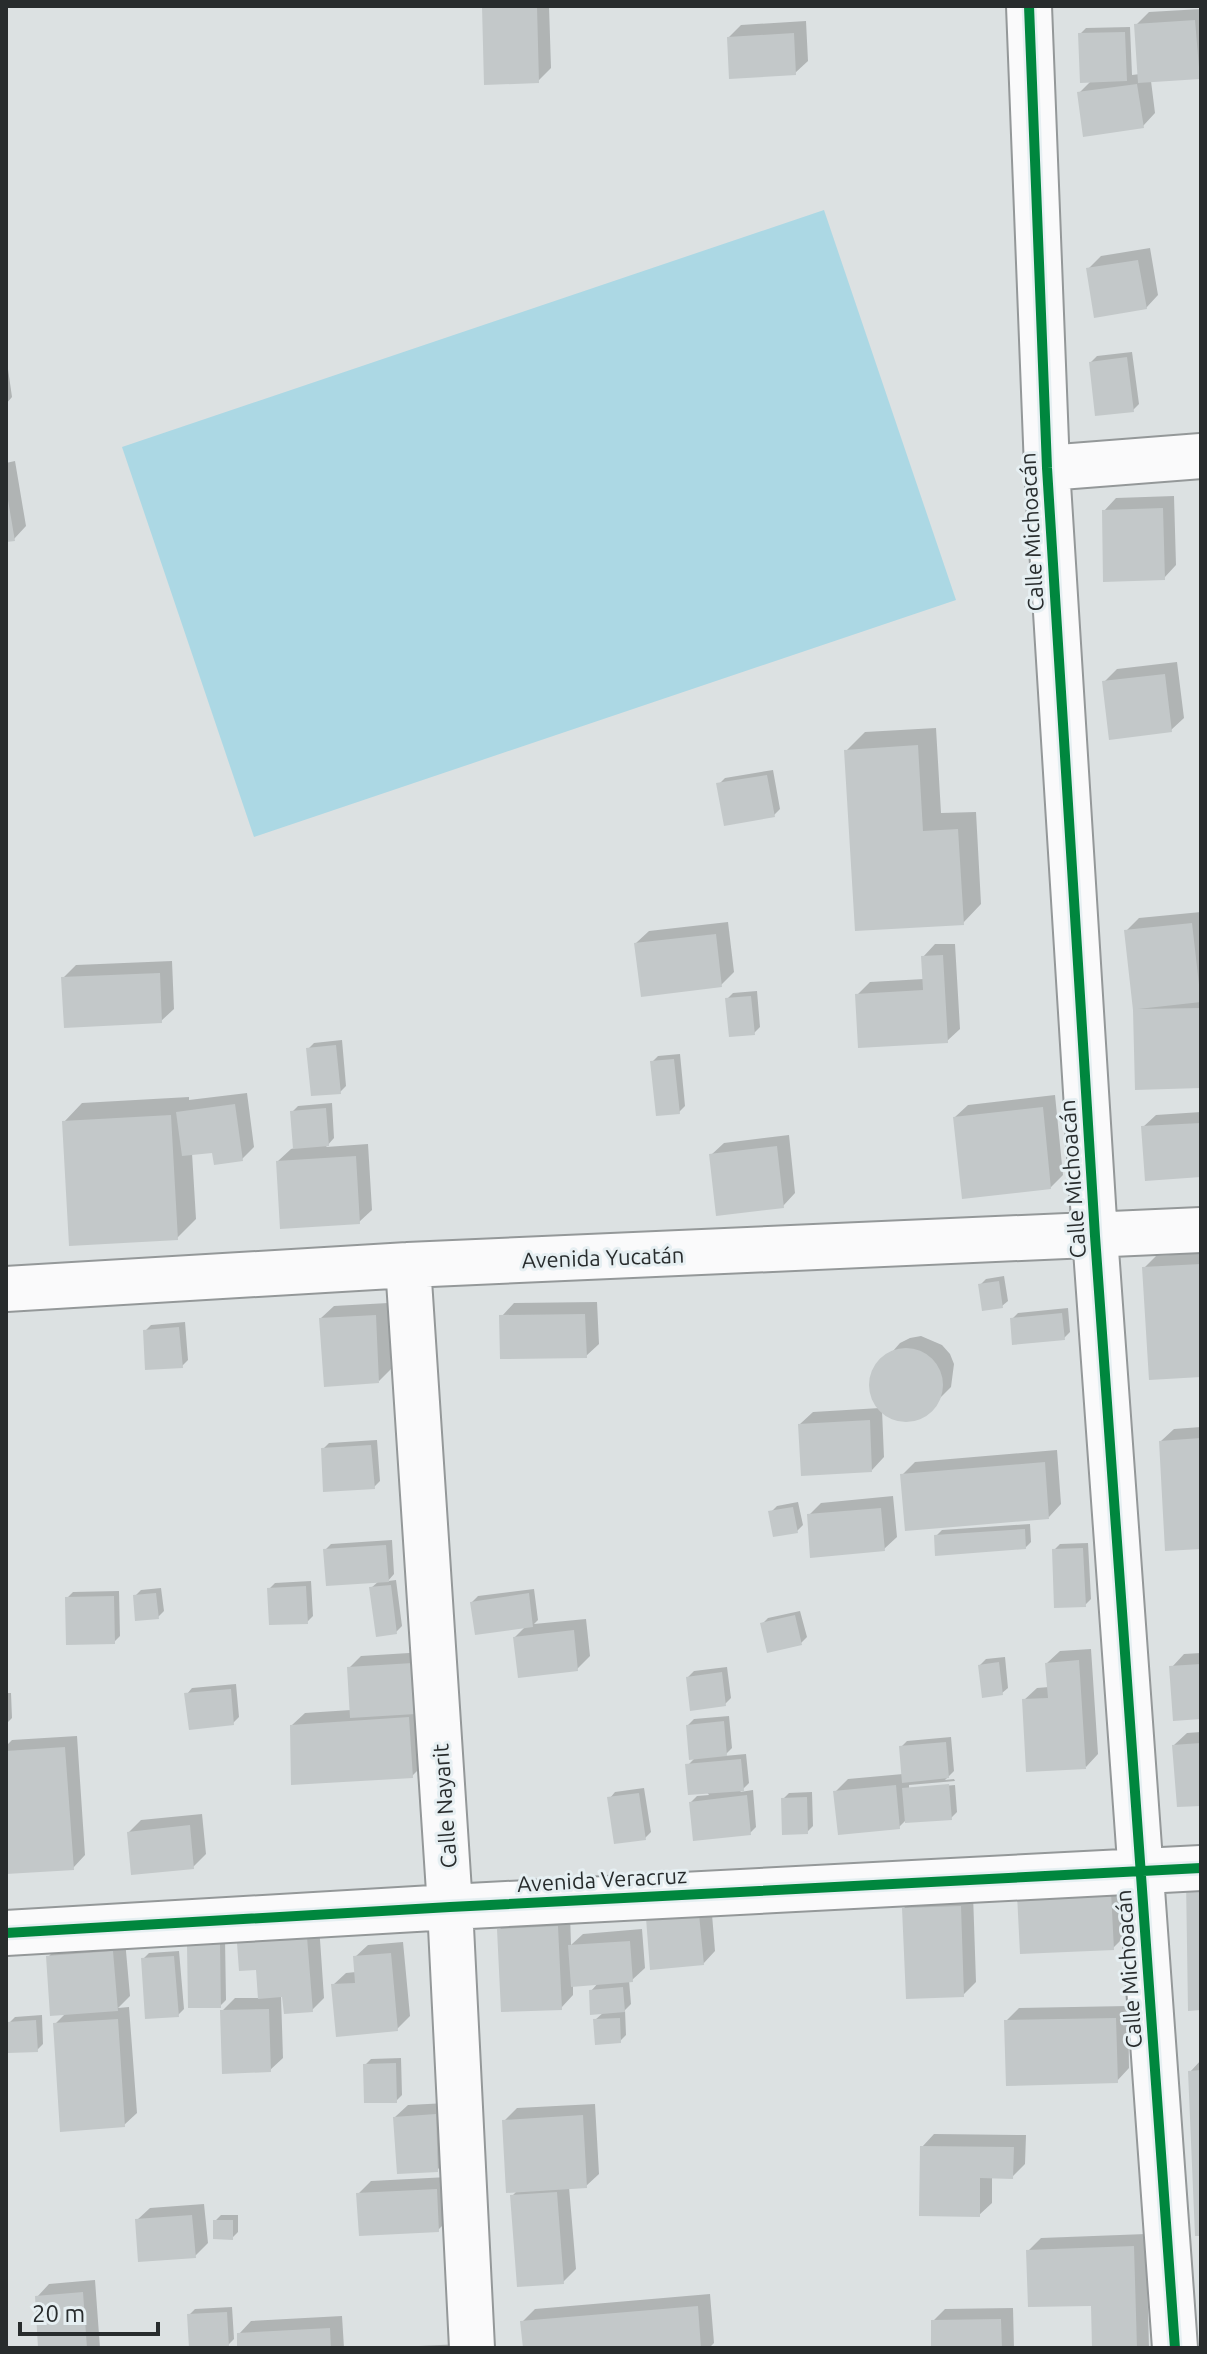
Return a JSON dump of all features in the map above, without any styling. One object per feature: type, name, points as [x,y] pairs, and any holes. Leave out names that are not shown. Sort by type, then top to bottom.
[{"type":"street","name":"Calle Michoacán","points":[[1029,6],[1047,468],[1095,1236],[1175,2348]]},
{"type":"street","points":[[1047,468],[1201,456]]},
{"type":"street","name":"Avenida Yucatán","points":[[6,1289],[408,1265],[1201,1230]]},
{"type":"street","name":"Calle Nayarit","points":[[408,1265],[450,1907],[472,2348]]},
{"type":"street","name":"Avenida Veracruz","points":[[6,1933],[1201,1868]]},
{"type":"shaded area","points":[[824,210],[956,600],[254,837],[122,447]]},
{"type":"building","points":[[482,6],[537,6],[539,83],[484,85]]},
{"type":"building","points":[[1195,20],[1200,79],[1138,83],[1134,24]]},
{"type":"building","points":[[1125,32],[1127,81],[1080,83],[1078,33]]},
{"type":"building","points":[[794,33],[796,75],[729,79],[727,37]]},
{"type":"building","points":[[1137,84],[1144,128],[1083,137],[1077,92]]},
{"type":"building","points":[[1138,260],[1147,309],[1094,318],[1086,268]]},
{"type":"building","points":[[1127,357],[1134,412],[1095,416],[1089,362]]},
{"type":"building","points":[[6,501],[15,541],[6,542]]},
{"type":"building","points":[[1163,508],[1165,580],[1103,582],[1102,510]]},
{"type":"building","points":[[1165,674],[1172,732],[1109,740],[1102,681]]},
{"type":"building","points":[[918,745],[923,831],[958,829],[964,925],[855,931],[844,750]]},
{"type":"building","points":[[767,775],[775,817],[724,826],[716,783]]},
{"type":"building","points":[[1192,923],[1201,1002],[1138,1009],[1201,1008],[1201,1088],[1135,1090],[1133,1010],[1124,930]]},
{"type":"building","points":[[716,934],[722,987],[641,997],[634,943]]},
{"type":"building","points":[[943,955],[948,1043],[858,1048],[855,994],[923,990],[921,956]]},
{"type":"building","points":[[160,973],[162,1023],[64,1028],[61,977]]},
{"type":"building","points":[[751,996],[755,1035],[729,1037],[725,998]]},
{"type":"building","points":[[336,1045],[341,1094],[311,1096],[306,1048]]},
{"type":"building","points":[[674,1059],[680,1114],[656,1116],[650,1061]]},
{"type":"building","points":[[235,1104],[243,1161],[214,1165],[212,1153],[182,1156],[176,1112]]},
{"type":"building","points":[[1043,1107],[1051,1189],[962,1199],[953,1117]]},
{"type":"building","points":[[326,1108],[329,1146],[293,1149],[290,1111]]},
{"type":"building","points":[[171,1115],[178,1240],[69,1246],[62,1121]]},
{"type":"building","points":[[1201,1123],[1201,1177],[1145,1181],[1141,1126]]},
{"type":"building","points":[[777,1146],[784,1208],[716,1216],[709,1154]]},
{"type":"building","points":[[356,1156],[360,1224],[280,1229],[276,1161]]},
{"type":"building","points":[[1201,1264],[1201,1377],[1149,1380],[1142,1267]]},
{"type":"building","points":[[999,1281],[1003,1308],[982,1311],[978,1284]]},
{"type":"building","points":[[1062,1313],[1065,1340],[1012,1345],[1010,1318]]},
{"type":"building","points":[[585,1314],[587,1358],[500,1359],[499,1315]]},
{"type":"building","points":[[376,1315],[379,1383],[324,1387],[319,1318]]},
{"type":"building","points":[[179,1327],[183,1368],[145,1370],[143,1330]]},
{"type":"building","points":[[906,1348],[920,1351],[932,1359],[940,1371],[943,1385],[940,1399],[932,1411],[920,1419],[906,1422],[892,1419],[880,1411],[872,1399],[869,1385],[872,1371],[880,1359],[892,1351]]},
{"type":"building","points":[[870,1420],[872,1472],[801,1476],[798,1424]]},
{"type":"building","points":[[1201,1438],[1201,1549],[1165,1551],[1159,1441]]},
{"type":"building","points":[[371,1445],[375,1489],[323,1492],[321,1448]]},
{"type":"building","points":[[1045,1462],[1049,1519],[905,1531],[900,1474]]},
{"type":"building","points":[[793,1507],[798,1533],[773,1537],[768,1511]]},
{"type":"building","points":[[881,1508],[885,1551],[810,1558],[807,1514]]},
{"type":"building","points":[[1025,1529],[1026,1549],[935,1556],[934,1535]]},
{"type":"building","points":[[386,1545],[389,1582],[326,1586],[323,1549]]},
{"type":"building","points":[[1083,1548],[1086,1607],[1054,1608],[1052,1549]]},
{"type":"building","points":[[391,1585],[397,1634],[376,1637],[369,1587]]},
{"type":"building","points":[[306,1586],[308,1624],[269,1625],[267,1588]]},
{"type":"building","points":[[156,1593],[159,1619],[135,1621],[133,1595]]},
{"type":"building","points":[[529,1593],[533,1627],[475,1635],[470,1602]]},
{"type":"building","points":[[114,1596],[115,1644],[66,1645],[65,1597]]},
{"type":"building","points":[[795,1615],[802,1645],[767,1653],[760,1623]]},
{"type":"building","points":[[574,1630],[578,1671],[518,1678],[513,1637]]},
{"type":"building","points":[[1079,1660],[1086,1769],[1026,1772],[1022,1699],[1048,1698],[1045,1663]]},
{"type":"building","points":[[999,1662],[1003,1695],[982,1698],[978,1665]]},
{"type":"building","points":[[413,1663],[416,1714],[350,1718],[347,1667]]},
{"type":"building","points":[[1201,1664],[1201,1719],[1173,1721],[1169,1666]]},
{"type":"building","points":[[722,1672],[726,1706],[690,1711],[686,1677]]},
{"type":"building","points":[[231,1689],[234,1725],[189,1730],[184,1693]]},
{"type":"building","points":[[409,1717],[413,1778],[291,1785],[290,1725]]},
{"type":"building","points":[[724,1721],[727,1756],[689,1760],[686,1725]]},
{"type":"building","points":[[946,1742],[949,1778],[902,1783],[899,1746]]},
{"type":"building","points":[[1201,1743],[1201,1806],[1177,1807],[1172,1745]]},
{"type":"building","points":[[65,1747],[74,1870],[6,1874],[6,1751]]},
{"type":"building","points":[[741,1759],[744,1791],[688,1795],[685,1764]]},
{"type":"building","points":[[949,1784],[952,1820],[905,1823],[902,1788]]},
{"type":"building","points":[[896,1785],[900,1829],[838,1835],[833,1791]]},
{"type":"building","points":[[639,1793],[646,1840],[614,1844],[607,1797]]},
{"type":"building","points":[[747,1795],[751,1835],[693,1841],[689,1802]]},
{"type":"building","points":[[807,1797],[808,1834],[782,1835],[781,1798]]},
{"type":"building","points":[[190,1825],[194,1869],[131,1875],[127,1832]]},
{"type":"building","points":[[1186,1879],[1201,1879],[1201,2010],[1188,2011]]},
{"type":"building","points":[[1111,1891],[1114,1950],[1020,1954],[1017,1894]]},
{"type":"building","points":[[961,1906],[964,1997],[906,1999],[902,1908]]},
{"type":"building","points":[[699,1914],[704,1965],[650,1970],[646,1918]]},
{"type":"building","points":[[558,1926],[562,2010],[501,2012],[497,1929]]},
{"type":"building","points":[[307,1937],[313,2012],[284,2014],[282,1997],[258,1999],[256,1970],[239,1971],[237,1943]]},
{"type":"building","points":[[630,1941],[633,1982],[571,1987],[568,1945]]},
{"type":"building","points":[[220,1943],[221,2008],[188,2008],[187,1944]]},
{"type":"building","points":[[113,1951],[118,2011],[50,2016],[46,1956]]},
{"type":"building","points":[[391,1953],[398,2031],[336,2037],[331,1984],[355,1983],[353,1956]]},
{"type":"building","points":[[174,1956],[179,2017],[145,2019],[141,1958]]},
{"type":"building","points":[[623,1987],[625,2012],[590,2015],[589,1990]]},
{"type":"building","points":[[269,2009],[271,2072],[222,2074],[220,2010]]},
{"type":"building","points":[[620,2018],[621,2043],[595,2045],[593,2019]]},
{"type":"building","points":[[1116,2018],[1118,2083],[1006,2086],[1004,2020]]},
{"type":"building","points":[[118,2019],[125,2127],[60,2132],[53,2023]]},
{"type":"building","points":[[36,2020],[38,2052],[8,2053],[7,2022]]},
{"type":"building","points":[[396,2063],[397,2103],[364,2103],[363,2064]]},
{"type":"building","points":[[1201,2070],[1201,2236],[1195,2236],[1188,2071]]},
{"type":"building","points":[[436,2114],[438,2172],[397,2174],[393,2117]]},
{"type":"building","points":[[583,2115],[587,2188],[506,2193],[502,2120]]},
{"type":"building","points":[[920,2146],[1014,2147],[1013,2179],[980,2178],[980,2217],[919,2216]]},
{"type":"building","points":[[437,2189],[439,2232],[359,2236],[356,2193]]},
{"type":"building","points":[[557,2192],[564,2284],[517,2287],[510,2195]]},
{"type":"building","points":[[192,2215],[196,2258],[138,2262],[135,2219]]},
{"type":"building","points":[[213,2220],[233,2220],[233,2240],[213,2239]]},
{"type":"building","points":[[1134,2246],[1137,2348],[1092,2348],[1091,2306],[1028,2307],[1026,2250]]},
{"type":"building","points":[[83,2292],[87,2348],[38,2348],[35,2296]]},
{"type":"building","points":[[698,2306],[701,2348],[523,2348],[520,2321]]},
{"type":"building","points":[[227,2312],[229,2347],[189,2348],[187,2314]]},
{"type":"building","points":[[1001,2319],[1002,2348],[931,2348],[931,2320]]},
{"type":"building","points":[[330,2328],[331,2348],[237,2348],[237,2333]]},
{"type":"cycle path","points":[[1029,6],[1047,468],[1095,1236],[1175,2348]]},
{"type":"cycle path","points":[[6,1933],[1201,1868]]}]
